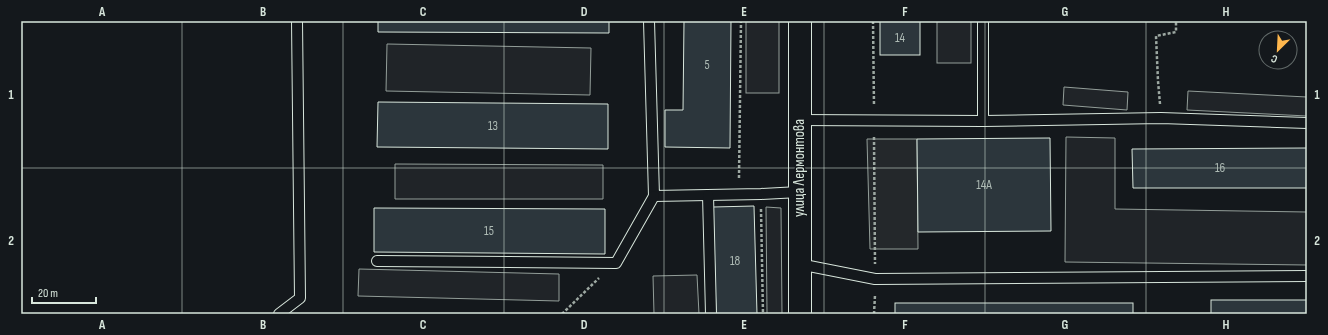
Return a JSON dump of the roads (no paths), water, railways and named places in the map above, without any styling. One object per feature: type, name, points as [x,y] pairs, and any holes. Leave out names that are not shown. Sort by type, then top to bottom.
[{"type":"street","name":"улица Лермонтова","points":[[800,21],[800,314]]},
{"type":"lane","points":[[279,314],[300,298],[297,21]]},
{"type":"lane","points":[[377,261],[616,263],[654,196],[649,21]]},
{"type":"lane","points":[[983,21],[983,121]]},
{"type":"lane","points":[[799,120],[983,121],[1162,118],[1307,123]]},
{"type":"lane","points":[[654,196],[739,195],[799,192]]},
{"type":"lane","points":[[708,195],[711,314]]},
{"type":"lane","points":[[799,264],[875,279],[1307,276]]}]
